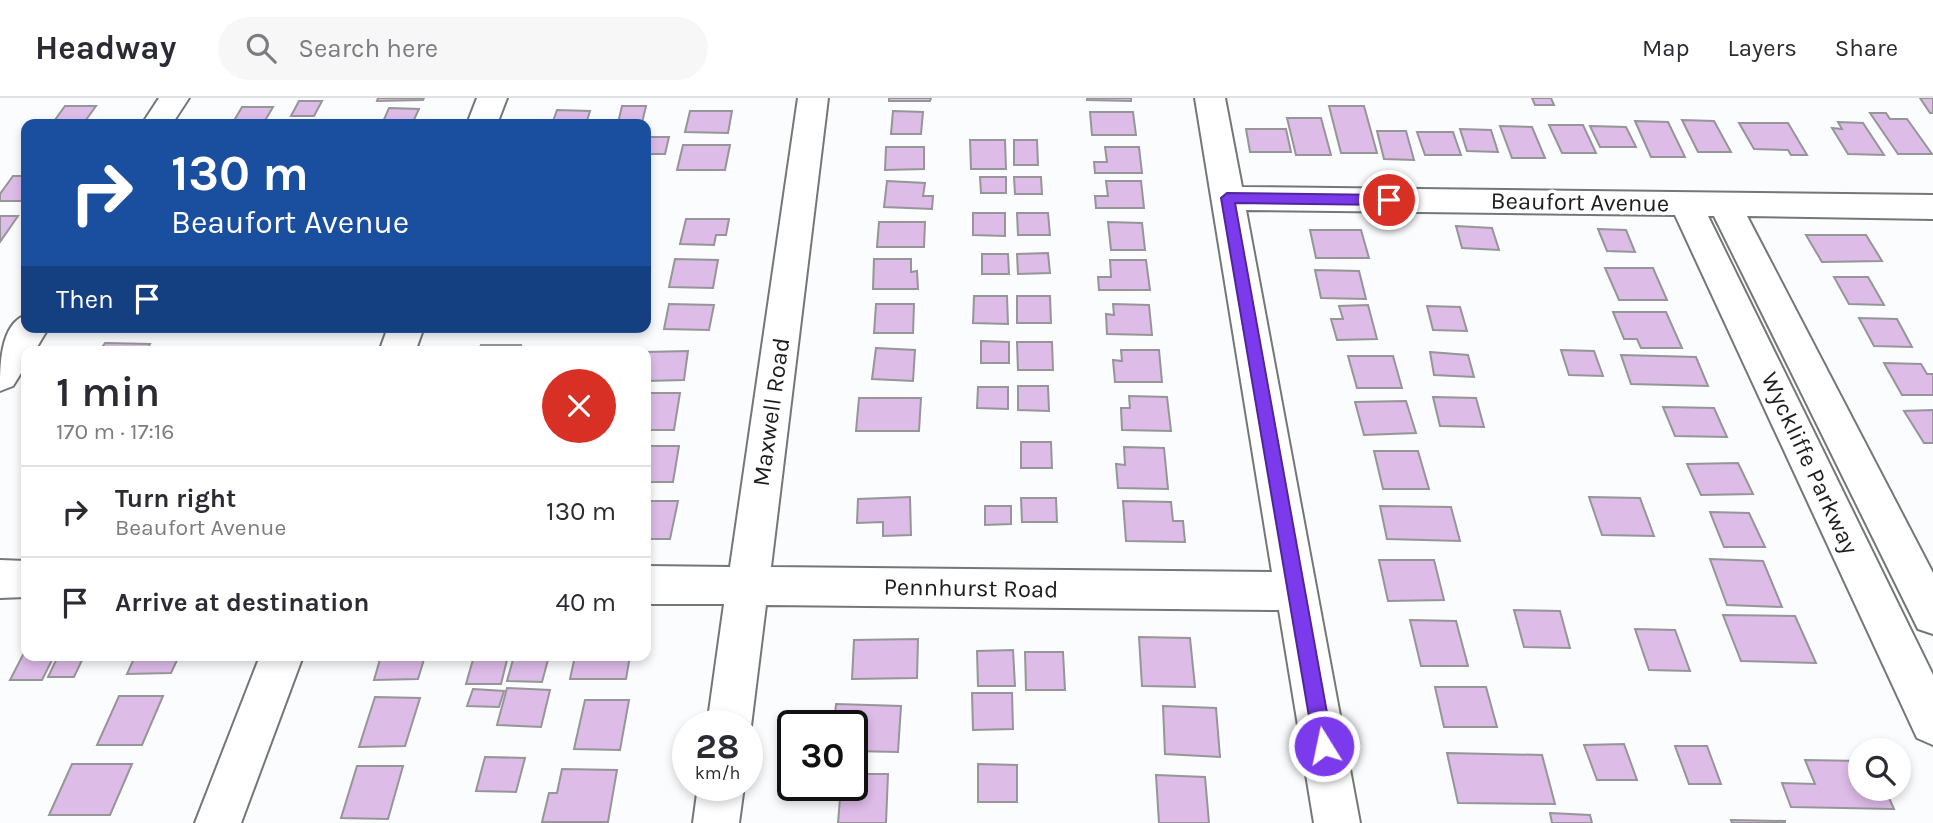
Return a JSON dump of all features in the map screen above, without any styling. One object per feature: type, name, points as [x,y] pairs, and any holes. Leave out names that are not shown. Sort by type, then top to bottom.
[{"type":"street","points":[[161,119],[174,98]]},
{"type":"street","points":[[484,119],[492,98]]},
{"type":"street","name":"Maxwell Road","points":[[731,710],[813,98]]},
{"type":"street","points":[[1210,98],[1337,823]]},
{"type":"street","name":"Beaufort Avenue","points":[[1227,198],[1933,207]]},
{"type":"street","name":"Wyckliffe Parkway","points":[[1686,204],[1933,723]]},
{"type":"street","name":"Wyckliffe Parkway","points":[[1724,204],[1933,615]]},
{"type":"street","points":[[0,376],[27,333]]},
{"type":"street","points":[[0,579],[21,579]]},
{"type":"street","name":"Pennhurst Road","points":[[651,585],[1296,591]]},
{"type":"street","points":[[219,823],[280,661]]},
{"type":"street","points":[[716,823],[719,801]]},
{"type":"building","points":[[378,98],[424,98],[377,101]]},
{"type":"building","points":[[889,98],[931,98],[930,101],[889,101]]},
{"type":"building","points":[[1131,98],[1131,101],[1087,100]]},
{"type":"building","points":[[1532,98],[1551,98],[1554,105],[1535,105]]},
{"type":"building","points":[[1920,98],[1933,98],[1933,113],[1930,113]]},
{"type":"building","points":[[299,101],[322,101],[314,116],[291,116]]},
{"type":"building","points":[[65,106],[96,106],[87,119],[56,119]]},
{"type":"building","points":[[622,106],[646,106],[643,119],[619,119]]},
{"type":"building","points":[[1329,106],[1364,106],[1377,153],[1341,153]]},
{"type":"building","points":[[242,107],[273,107],[266,119],[235,119]]},
{"type":"building","points":[[389,108],[419,109],[414,119],[384,119]]},
{"type":"building","points":[[557,110],[590,111],[588,119],[554,119]]},
{"type":"building","points":[[690,111],[732,111],[728,133],[685,132]]},
{"type":"building","points":[[893,111],[923,112],[921,134],[891,134]]},
{"type":"building","points":[[1090,112],[1133,112],[1136,135],[1092,135]]},
{"type":"building","points":[[1870,113],[1886,113],[1890,119],[1907,119],[1932,154],[1898,154]]},
{"type":"building","points":[[1287,118],[1321,118],[1331,155],[1296,155]]},
{"type":"building","points":[[1682,120],[1714,121],[1731,152],[1698,152]]},
{"type":"building","points":[[1635,121],[1668,122],[1685,157],[1651,157]]},
{"type":"building","points":[[1838,122],[1863,123],[1884,155],[1848,154],[1832,128],[1842,129]]},
{"type":"building","points":[[1739,123],[1788,123],[1807,155],[1791,155],[1788,150],[1754,149]]},
{"type":"building","points":[[1549,125],[1583,125],[1596,153],[1562,153]]},
{"type":"building","points":[[1500,126],[1532,127],[1545,158],[1512,158]]},
{"type":"building","points":[[1590,126],[1626,127],[1636,147],[1600,147]]},
{"type":"building","points":[[1246,129],[1286,129],[1291,152],[1250,152]]},
{"type":"building","points":[[1460,129],[1491,130],[1498,152],[1467,151]]},
{"type":"building","points":[[1377,131],[1406,131],[1414,160],[1384,159]]},
{"type":"building","points":[[1417,132],[1453,132],[1461,155],[1425,155]]},
{"type":"building","points":[[651,137],[669,137],[665,154],[651,154]]},
{"type":"building","points":[[970,140],[1005,140],[1006,169],[971,169]]},
{"type":"building","points":[[1014,140],[1037,140],[1038,165],[1014,165]]},
{"type":"building","points":[[683,145],[730,145],[725,170],[677,170]]},
{"type":"building","points":[[886,147],[924,147],[924,169],[885,170]]},
{"type":"building","points":[[1105,147],[1139,147],[1142,173],[1095,173],[1094,162],[1107,162]]},
{"type":"building","points":[[13,176],[21,176],[21,201],[0,201],[0,194]]},
{"type":"building","points":[[980,177],[1006,177],[1006,193],[981,193]]},
{"type":"building","points":[[1014,177],[1041,177],[1042,194],[1015,194]]},
{"type":"building","points":[[887,181],[925,183],[923,196],[933,196],[932,209],[884,207]]},
{"type":"building","points":[[1106,181],[1141,181],[1144,208],[1096,208],[1095,196],[1108,196]]},
{"type":"building","points":[[973,213],[1005,213],[1005,236],[973,235]]},
{"type":"building","points":[[1017,213],[1048,213],[1050,235],[1018,235]]},
{"type":"building","points":[[0,216],[18,216],[0,242]]},
{"type":"building","points":[[686,219],[729,219],[726,235],[716,235],[714,245],[680,244]]},
{"type":"building","points":[[879,222],[925,222],[924,247],[877,247]]},
{"type":"building","points":[[1108,222],[1142,223],[1145,250],[1111,250]]},
{"type":"building","points":[[1456,226],[1492,228],[1499,250],[1462,248]]},
{"type":"building","points":[[1598,229],[1626,230],[1635,252],[1607,251]]},
{"type":"building","points":[[1310,230],[1361,230],[1369,258],[1316,258]]},
{"type":"building","points":[[1806,235],[1866,235],[1882,261],[1822,262]]},
{"type":"building","points":[[1048,253],[1050,273],[1018,274],[1017,254]]},
{"type":"building","points":[[982,254],[1008,254],[1009,274],[982,274]]},
{"type":"building","points":[[675,259],[718,260],[713,288],[669,287]]},
{"type":"building","points":[[874,259],[911,259],[911,272],[917,271],[918,289],[873,289]]},
{"type":"building","points":[[1110,260],[1146,260],[1150,290],[1099,290],[1098,277],[1111,277]]},
{"type":"building","points":[[1605,268],[1653,268],[1667,300],[1619,300]]},
{"type":"building","points":[[1315,270],[1359,271],[1366,299],[1321,298]]},
{"type":"building","points":[[1834,277],[1868,277],[1884,305],[1849,304]]},
{"type":"building","points":[[974,296],[1007,296],[1008,324],[973,323]]},
{"type":"building","points":[[1017,296],[1050,296],[1051,323],[1017,323]]},
{"type":"building","points":[[669,304],[714,305],[709,330],[664,329]]},
{"type":"building","points":[[876,304],[914,304],[913,333],[874,333]]},
{"type":"building","points":[[1113,304],[1149,305],[1152,335],[1107,334],[1106,314],[1114,315]]},
{"type":"building","points":[[1368,305],[1377,339],[1337,340],[1331,319],[1343,319],[1339,306]]},
{"type":"building","points":[[1427,306],[1460,307],[1467,331],[1433,330]]},
{"type":"building","points":[[1613,312],[1666,312],[1682,348],[1641,348],[1637,339],[1624,339]]},
{"type":"building","points":[[1859,318],[1897,319],[1912,347],[1874,346]]},
{"type":"building","points":[[981,341],[1009,342],[1009,363],[981,363]]},
{"type":"building","points":[[1017,342],[1052,342],[1053,370],[1018,370]]},
{"type":"building","points":[[105,343],[150,344],[149,346],[103,346]]},
{"type":"building","points":[[481,345],[521,345],[521,346]]},
{"type":"building","points":[[876,348],[915,350],[913,381],[872,379]]},
{"type":"building","points":[[1121,350],[1159,350],[1162,382],[1115,382],[1113,360],[1122,361]]},
{"type":"building","points":[[1561,350],[1594,351],[1603,376],[1569,375]]},
{"type":"building","points":[[688,351],[684,380],[651,381],[651,352]]},
{"type":"building","points":[[1430,352],[1468,355],[1474,377],[1434,375]]},
{"type":"building","points":[[1621,355],[1696,357],[1708,386],[1631,384]]},
{"type":"building","points":[[1348,356],[1393,356],[1402,388],[1357,388]]},
{"type":"building","points":[[1884,363],[1921,364],[1927,374],[1933,374],[1933,395],[1902,395]]},
{"type":"building","points":[[1018,386],[1048,386],[1049,411],[1018,410]]},
{"type":"building","points":[[978,387],[1008,387],[1008,409],[977,408]]},
{"type":"building","points":[[651,393],[680,393],[674,430],[651,430]]},
{"type":"building","points":[[1129,396],[1167,397],[1171,431],[1122,430],[1121,408],[1130,408]]},
{"type":"building","points":[[1433,397],[1476,398],[1484,427],[1440,426]]},
{"type":"building","points":[[859,398],[921,398],[919,431],[856,431]]},
{"type":"building","points":[[1406,401],[1416,433],[1364,435],[1355,402]]},
{"type":"building","points":[[1663,407],[1714,408],[1727,437],[1675,436]]},
{"type":"building","points":[[1933,410],[1933,443],[1924,443],[1904,411]]},
{"type":"building","points":[[1021,442],[1051,442],[1052,468],[1021,468]]},
{"type":"building","points":[[651,446],[679,446],[673,482],[651,482]]},
{"type":"building","points":[[1124,447],[1164,448],[1168,489],[1118,488],[1116,464],[1125,465]]},
{"type":"building","points":[[1374,451],[1418,451],[1429,489],[1383,489]]},
{"type":"building","points":[[1738,463],[1753,494],[1701,495],[1687,464]]},
{"type":"building","points":[[910,497],[911,535],[883,536],[883,522],[857,523],[858,499]]},
{"type":"building","points":[[1589,497],[1640,498],[1654,536],[1602,535]]},
{"type":"building","points":[[1021,498],[1056,498],[1057,522],[1022,522]]},
{"type":"building","points":[[651,501],[678,501],[670,539],[651,539]]},
{"type":"building","points":[[1123,501],[1171,502],[1173,521],[1183,521],[1185,542],[1126,541]]},
{"type":"building","points":[[985,506],[1011,506],[1011,524],[985,525]]},
{"type":"building","points":[[1380,506],[1451,507],[1460,541],[1387,539]]},
{"type":"building","points":[[1710,512],[1749,513],[1765,547],[1724,547]]},
{"type":"building","points":[[1710,559],[1763,561],[1782,607],[1727,605]]},
{"type":"building","points":[[1379,560],[1434,560],[1444,600],[1388,601]]},
{"type":"building","points":[[1514,610],[1560,611],[1570,648],[1524,647]]},
{"type":"building","points":[[1723,615],[1795,616],[1816,663],[1741,661]]},
{"type":"building","points":[[1410,620],[1456,621],[1468,666],[1421,666]]},
{"type":"building","points":[[1635,629],[1675,630],[1690,671],[1649,670]]},
{"type":"building","points":[[1139,637],[1190,638],[1195,687],[1142,686]]},
{"type":"building","points":[[918,639],[917,678],[852,679],[854,640]]},
{"type":"building","points":[[1013,650],[1015,686],[978,686],[977,651]]},
{"type":"building","points":[[1025,652],[1063,652],[1065,690],[1026,690]]},
{"type":"building","points":[[21,659],[21,661],[52,661],[42,680],[10,680]]},
{"type":"building","points":[[56,661],[82,661],[74,677],[48,677]]},
{"type":"building","points":[[133,661],[177,661],[171,673],[127,674]]},
{"type":"building","points":[[380,661],[423,661],[418,679],[374,680]]},
{"type":"building","points":[[473,661],[507,661],[501,684],[466,684]]},
{"type":"building","points":[[513,661],[548,661],[542,682],[507,681]]},
{"type":"building","points":[[574,661],[629,661],[626,679],[570,679]]},
{"type":"building","points":[[1435,687],[1486,687],[1497,727],[1444,727]]},
{"type":"building","points":[[507,688],[550,690],[541,727],[497,725]]},
{"type":"building","points":[[473,689],[504,691],[499,707],[467,706]]},
{"type":"building","points":[[972,693],[1012,693],[1013,729],[973,730]]},
{"type":"building","points":[[119,696],[163,696],[142,745],[97,745]]},
{"type":"building","points":[[375,697],[420,698],[405,746],[359,747]]},
{"type":"building","points":[[585,700],[629,700],[620,750],[574,749]]},
{"type":"building","points":[[836,704],[901,706],[898,752],[868,751],[868,710],[835,710]]},
{"type":"building","points":[[1163,706],[1216,708],[1220,757],[1165,754]]},
{"type":"building","points":[[1624,744],[1637,780],[1597,780],[1584,745]]},
{"type":"building","points":[[1675,746],[1707,746],[1721,784],[1689,784]]},
{"type":"building","points":[[1447,753],[1542,755],[1555,804],[1458,803]]},
{"type":"building","points":[[485,757],[525,758],[516,792],[476,791]]},
{"type":"building","points":[[1805,760],[1848,761],[1848,801],[1890,801],[1894,809],[1791,807],[1782,783],[1815,784]]},
{"type":"building","points":[[72,764],[132,764],[110,815],[49,815]]},
{"type":"building","points":[[978,764],[1017,765],[1017,802],[978,802]]},
{"type":"building","points":[[357,766],[403,766],[388,819],[341,818]]},
{"type":"building","points":[[562,769],[617,770],[608,822],[542,822],[549,793],[557,793]]},
{"type":"building","points":[[868,774],[888,774],[886,823],[838,823],[840,801],[868,801]]},
{"type":"building","points":[[1156,775],[1205,777],[1209,823],[1159,823]]},
{"type":"building","points":[[1550,813],[1590,815],[1592,823],[1552,823]]},
{"type":"building","points":[[1731,820],[1785,821],[1785,823],[1732,823]]},
{"type":"route","points":[[1324,746],[1227,198],[1389,200]]}]
